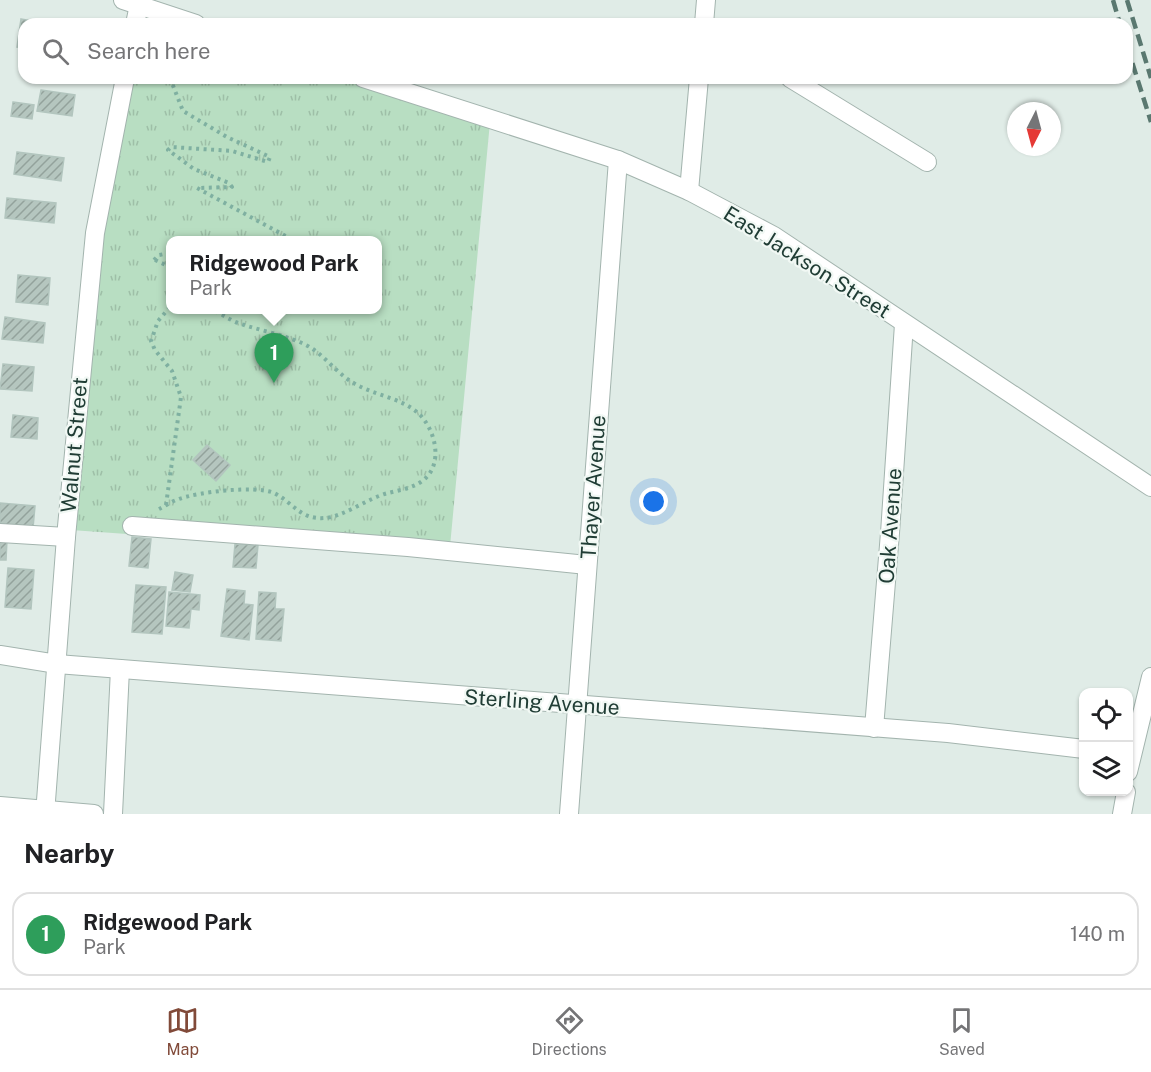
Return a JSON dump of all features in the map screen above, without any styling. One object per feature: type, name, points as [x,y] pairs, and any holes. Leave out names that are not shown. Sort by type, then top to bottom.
[{"type":"street","points":[[704,18],[706,0]]},
{"type":"street","points":[[135,18],[134,2],[179,18]]},
{"type":"street","name":"Walnut Street","points":[[45,812],[66,537],[95,233],[124,84]]},
{"type":"street","name":"East Jackson Street","points":[[382,84],[618,160],[689,191],[774,236],[1151,487]]},
{"type":"street","points":[[689,191],[698,84]]},
{"type":"street","points":[[800,84],[927,162]]},
{"type":"street","name":"Thayer Avenue","points":[[569,814],[618,160]]},
{"type":"street","name":"Oak Avenue","points":[[873,728],[891,522],[904,324]]},
{"type":"street","points":[[132,526],[408,547],[587,565]]},
{"type":"street","points":[[0,533],[66,537]]},
{"type":"street","name":"Sterling Avenue","points":[[0,655],[57,664],[948,733],[1079,749]]},
{"type":"street","points":[[113,814],[120,669]]},
{"type":"street","points":[[1133,746],[1151,678]]},
{"type":"street","points":[[1122,814],[1125,796]]},
{"type":"street","points":[[0,806],[45,812],[94,814]]},
{"type":"path","points":[[172,84],[183,111],[227,137],[270,157],[268,162],[232,151],[171,147],[168,150],[194,169],[229,183],[232,187],[197,188],[286,236]]},
{"type":"path","points":[[166,254],[159,255],[154,260],[166,265]]},
{"type":"path","points":[[166,312],[158,321],[151,341],[155,350],[172,371],[181,397],[166,506],[179,499],[216,491],[246,490],[272,492],[304,515],[327,518],[374,496],[410,488],[424,481],[435,458],[435,441],[418,413],[405,405],[362,389],[306,345],[238,323],[221,314]]},
{"type":"green space","points":[[125,84],[374,84],[490,122],[449,557],[71,530],[95,235]]},
{"type":"building","points":[[41,90],[75,95],[72,116],[37,111]]},
{"type":"building","points":[[13,102],[34,105],[32,119],[11,116]]},
{"type":"building","points":[[17,152],[64,158],[61,181],[14,174]]},
{"type":"building","points":[[7,198],[56,203],[54,223],[5,218]]},
{"type":"building","points":[[18,275],[50,278],[48,305],[16,302]]},
{"type":"building","points":[[5,317],[45,323],[43,343],[2,339]]},
{"type":"building","points":[[3,364],[34,367],[32,391],[0,389]]},
{"type":"building","points":[[13,415],[38,418],[37,439],[11,437]]},
{"type":"building","points":[[207,445],[230,465],[216,481],[193,460]]},
{"type":"building","points":[[0,503],[35,506],[33,528],[0,525]]},
{"type":"building","points":[[132,537],[151,539],[148,568],[129,566]]},
{"type":"building","points":[[0,540],[7,540],[6,560],[0,560]]},
{"type":"building","points":[[235,544],[258,545],[256,568],[233,567]]},
{"type":"building","points":[[8,568],[34,570],[31,609],[5,607]]},
{"type":"building","points":[[175,572],[193,575],[190,592],[172,590]]},
{"type":"building","points":[[136,585],[166,587],[162,634],[132,632]]},
{"type":"building","points":[[227,589],[245,591],[244,604],[253,605],[249,640],[221,636]]},
{"type":"building","points":[[169,592],[200,595],[199,610],[191,609],[189,628],[166,626]]},
{"type":"building","points":[[259,592],[276,593],[275,609],[284,609],[281,641],[256,639]]},
{"type":"railway","points":[[1113,0],[1118,18]]},
{"type":"railway","points":[[1127,0],[1133,18]]},
{"type":"railway","points":[[1133,20],[1151,78]]},
{"type":"railway","points":[[1133,65],[1151,122]]},
{"type":"place","name":"Ridgewood Park","points":[[274,383]]}]
